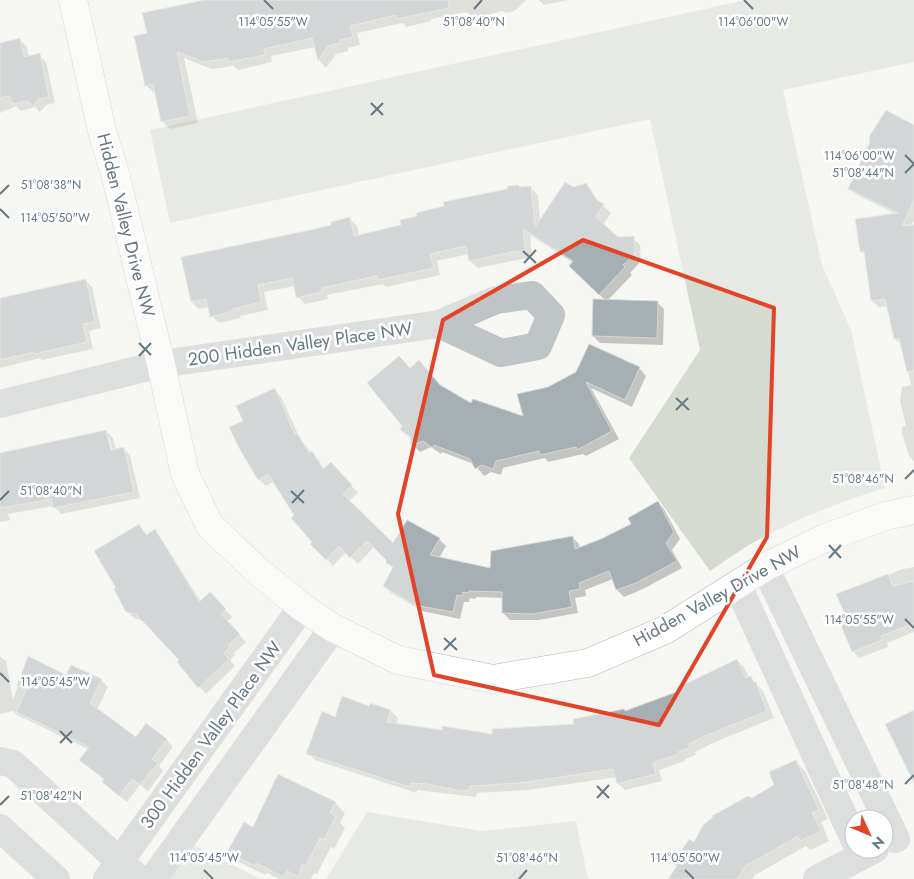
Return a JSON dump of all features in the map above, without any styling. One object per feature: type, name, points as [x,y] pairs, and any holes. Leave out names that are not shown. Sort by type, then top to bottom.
[{"type":"street","name":"Hidden Valley Drive NW","points":[[73,0],[102,131],[115,173],[186,474],[210,526],[260,573],[302,607],[333,628],[398,660],[493,679],[588,663],[664,630],[765,567],[825,538],[885,516],[914,510]]},
{"type":"street","name":"200 Hidden Valley Place NW","points":[[0,404],[161,364],[439,324]]},
{"type":"street","points":[[765,567],[864,809]]},
{"type":"street","points":[[737,584],[859,809]]},
{"type":"street","name":"300 Hidden Valley Place NW","points":[[0,761],[13,764],[121,873],[302,607]]},
{"type":"street","name":"300 Hidden Valley Place NW","points":[[153,879],[333,628]]},
{"type":"street","points":[[0,828],[56,879]]},
{"type":"street","points":[[817,879],[852,859]]},
{"type":"highlighted area","points":[[583,240],[774,308],[767,537],[659,725],[434,675],[398,514],[443,320]]},
{"type":"shaded area","points":[[746,0],[914,0],[914,62],[783,90],[822,265],[851,330],[885,488],[836,504],[789,524],[739,551],[710,571],[629,458],[700,350],[650,119],[170,223],[150,130]]},
{"type":"shaded area","points":[[367,812],[482,831],[576,821],[588,879],[326,879]]},
{"type":"shaded area","points":[[193,845],[261,879],[168,879]]},
{"type":"building","points":[[204,0],[448,0],[449,8],[397,19],[396,15],[350,26],[353,37],[340,40],[341,43],[328,46],[318,61],[312,38],[264,49],[265,55],[228,62],[228,58],[204,62],[177,52],[190,116],[161,122],[153,84],[145,86],[134,36],[147,33],[142,13]]},
{"type":"building","points":[[20,38],[24,57],[40,53],[49,97],[39,99],[33,106],[27,101],[13,104],[9,96],[0,98],[0,43]]},
{"type":"building","points":[[886,110],[914,125],[914,200],[902,226],[914,225],[914,371],[907,372],[899,338],[894,339],[885,299],[871,301],[864,251],[860,252],[855,219],[898,213],[848,189],[870,142],[869,137]]},
{"type":"building","points":[[565,182],[573,187],[586,183],[597,200],[604,204],[596,217],[618,237],[634,236],[635,254],[623,265],[625,267],[599,295],[569,266],[573,261],[523,229],[525,250],[469,261],[466,246],[430,254],[434,268],[378,280],[377,276],[321,288],[322,292],[296,298],[292,278],[258,285],[261,302],[210,317],[206,299],[191,302],[181,257],[315,229],[350,217],[354,236],[401,225],[400,220],[417,216],[416,213],[444,206],[443,202],[518,185],[520,187],[531,186],[535,227]]},
{"type":"building","points":[[86,279],[95,322],[83,324],[87,342],[0,360],[0,298]]},
{"type":"building","points":[[593,299],[658,301],[657,338],[592,336]]},
{"type":"building","points":[[589,344],[640,367],[625,400],[586,382],[612,431],[577,450],[576,447],[540,455],[539,451],[496,461],[493,469],[482,465],[475,469],[470,459],[434,445],[433,448],[423,441],[411,445],[410,436],[400,430],[402,426],[367,383],[399,356],[410,368],[419,360],[440,385],[471,403],[473,399],[523,416],[517,394],[548,387],[576,372]]},
{"type":"building","points":[[275,388],[295,435],[297,433],[309,453],[312,451],[323,469],[331,462],[352,485],[343,494],[393,543],[407,520],[440,538],[430,555],[490,568],[491,551],[573,536],[575,549],[631,524],[628,518],[658,501],[674,532],[666,543],[677,561],[636,583],[616,590],[609,571],[579,583],[580,589],[569,591],[572,607],[532,614],[502,613],[502,592],[463,592],[462,596],[457,595],[453,612],[414,605],[383,586],[393,567],[386,563],[386,560],[367,541],[350,558],[339,546],[326,560],[310,544],[312,542],[291,518],[294,515],[268,474],[258,480],[229,427],[243,421],[236,406]]},
{"type":"building","points":[[106,430],[111,450],[124,447],[134,492],[53,508],[51,499],[0,508],[0,453]]},
{"type":"building","points":[[139,524],[146,535],[155,529],[199,602],[210,592],[226,609],[221,614],[240,634],[224,653],[229,659],[198,688],[177,662],[179,660],[136,614],[126,612],[114,589],[116,588],[94,551]]},
{"type":"building","points":[[888,574],[893,586],[914,581],[914,623],[881,636],[882,640],[852,652],[841,626],[839,616],[845,615],[836,594]]},
{"type":"building","points":[[28,656],[66,675],[71,665],[102,679],[90,703],[136,737],[146,723],[167,739],[152,759],[158,763],[140,785],[132,779],[119,796],[102,782],[104,779],[79,760],[89,747],[16,712],[29,684],[17,686]]},
{"type":"building","points":[[737,659],[746,678],[751,676],[754,683],[756,682],[767,711],[705,736],[689,744],[690,747],[678,752],[679,754],[653,763],[656,774],[617,784],[613,769],[520,783],[470,786],[469,790],[462,791],[428,784],[411,783],[410,787],[306,754],[322,711],[335,717],[342,696],[369,706],[370,703],[391,710],[387,722],[442,730],[442,726],[492,734],[492,729],[574,724],[573,719],[624,709],[625,711],[679,691],[677,688]]},
{"type":"building","points":[[914,710],[914,783],[885,724]]},
{"type":"building","points":[[796,760],[819,810],[812,813],[821,831],[800,841],[798,836],[745,866],[737,879],[668,879],[677,866],[673,864],[689,839],[694,842],[703,825],[712,816],[748,796],[752,798],[774,785],[769,772]]},
{"type":"building","points":[[278,774],[336,802],[330,813],[336,816],[324,840],[320,838],[306,865],[303,864],[298,876],[287,871],[283,877],[256,863],[255,866],[227,852],[244,822],[253,827]]}]
